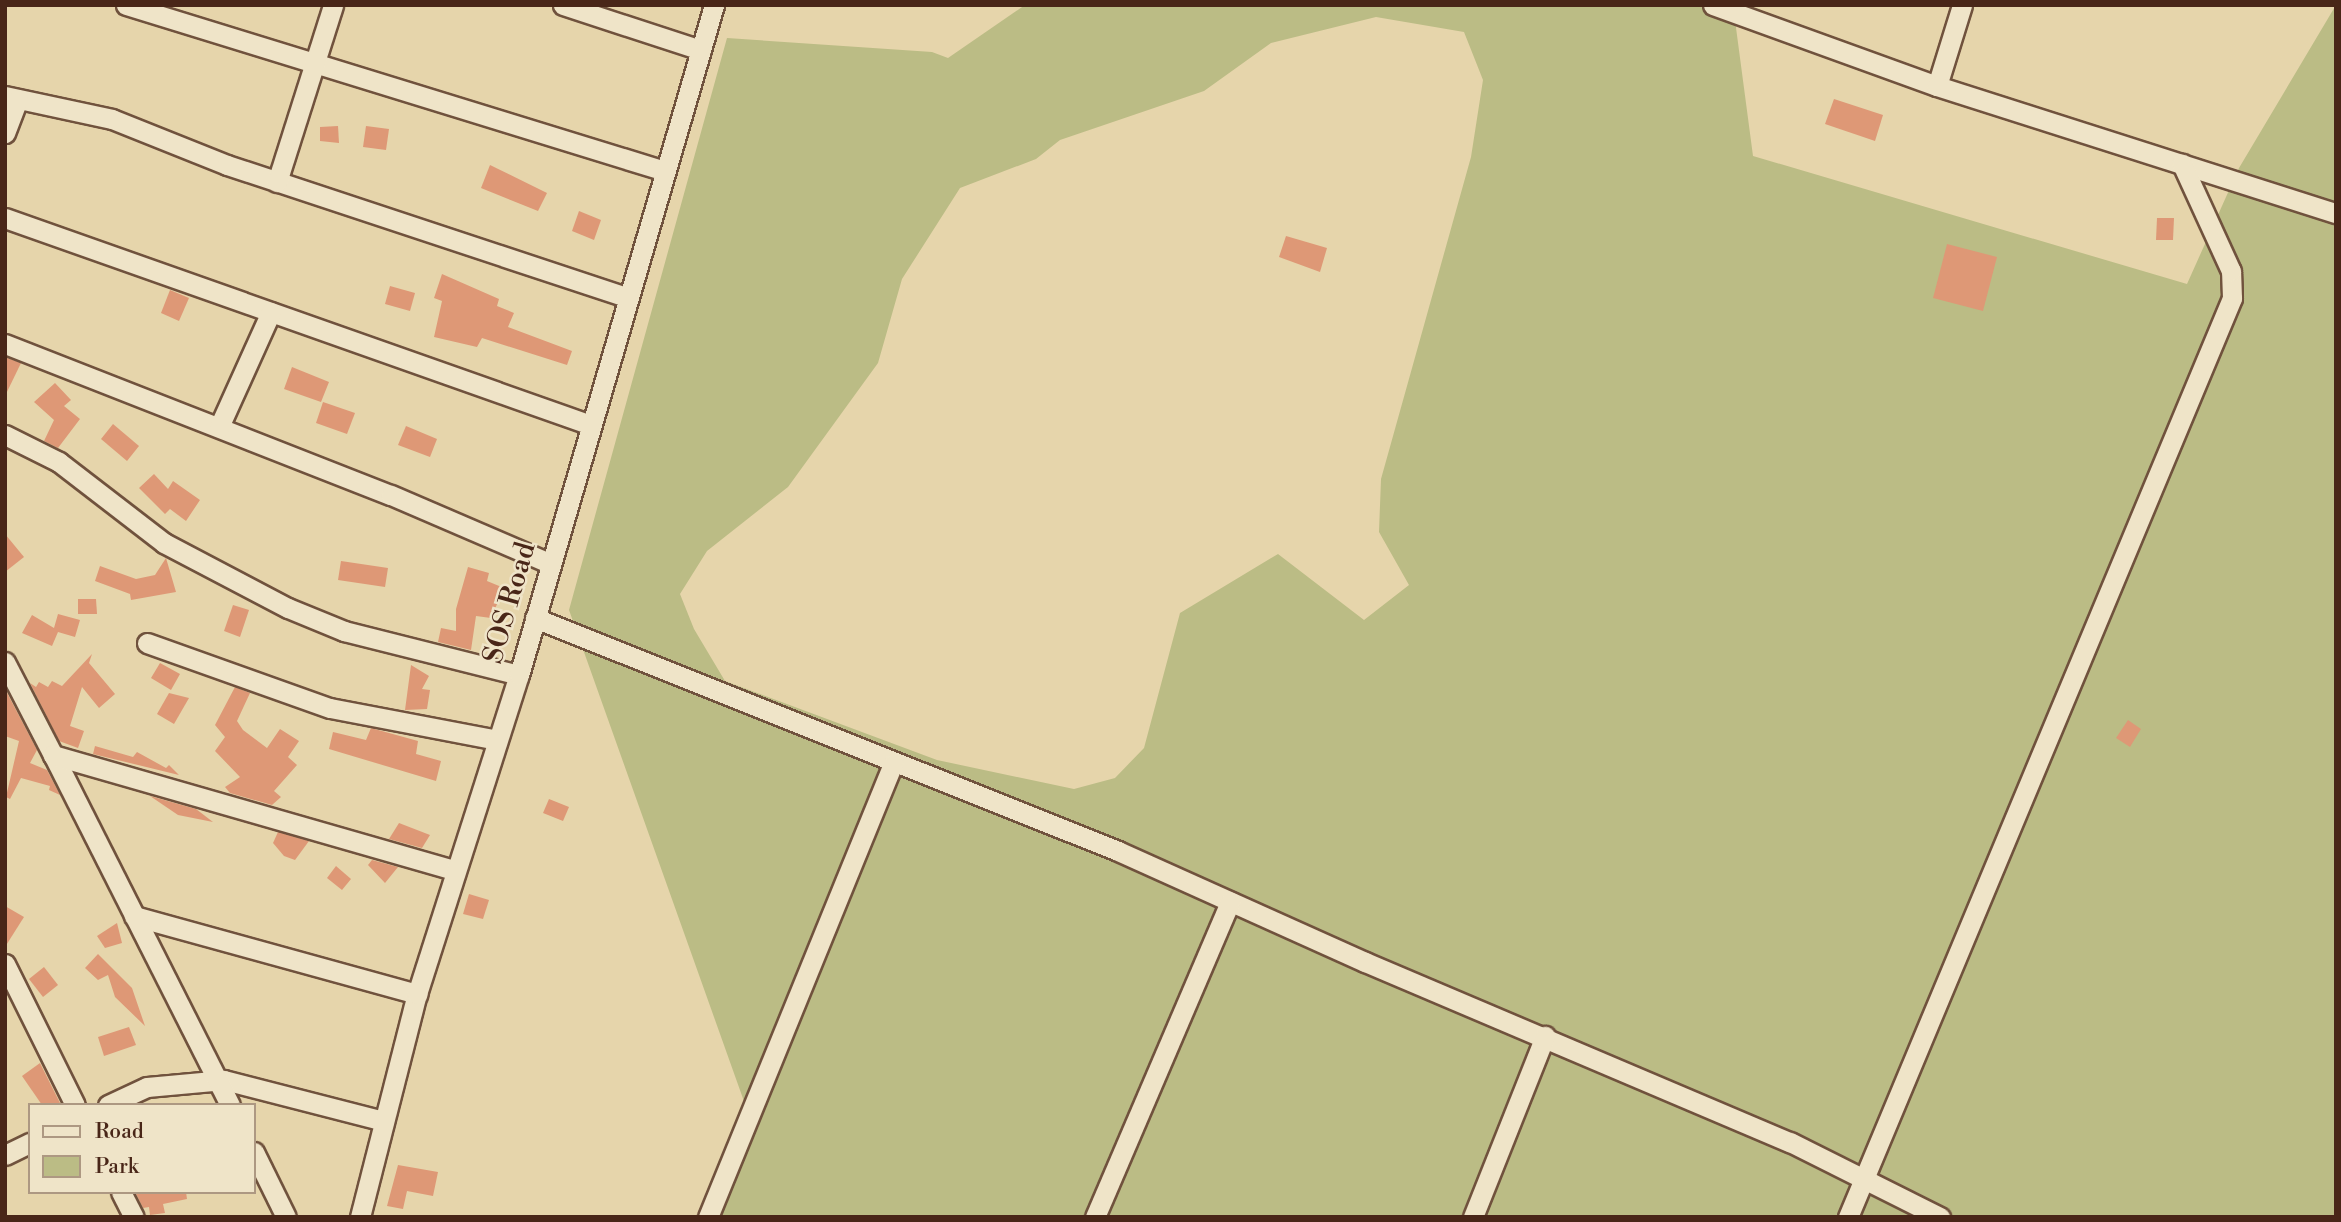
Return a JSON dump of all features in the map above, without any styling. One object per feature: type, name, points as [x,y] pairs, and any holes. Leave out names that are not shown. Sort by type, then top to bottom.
[{"type":"street","points":[[126,5],[665,171]]},
{"type":"street","points":[[277,182],[333,5]]},
{"type":"street","points":[[563,5],[701,50]]},
{"type":"street","name":"SOS Road","points":[[360,1217],[417,995],[453,870],[519,675],[714,5]]},
{"type":"street","points":[[1713,5],[1937,86],[2336,213]]},
{"type":"street","points":[[1937,86],[1962,5]]},
{"type":"street","points":[[5,133],[12,97],[112,119],[277,182],[628,298]]},
{"type":"street","points":[[1847,1217],[2232,298],[2231,271],[2182,164]]},
{"type":"street","points":[[5,218],[591,425]]},
{"type":"street","points":[[219,427],[271,312]]},
{"type":"street","points":[[5,344],[219,427],[551,565]]},
{"type":"street","points":[[5,435],[59,462],[164,543],[288,608],[344,631],[519,675]]},
{"type":"street","points":[[535,618],[1118,851],[1230,902],[1790,1142],[1940,1217]]},
{"type":"street","points":[[147,643],[330,708],[497,740]]},
{"type":"street","points":[[5,662],[229,1103]]},
{"type":"street","points":[[53,755],[453,870]]},
{"type":"street","points":[[708,1217],[893,763]]},
{"type":"street","points":[[1095,1217],[1230,902]]},
{"type":"street","points":[[134,916],[417,995]]},
{"type":"street","points":[[5,964],[74,1103]]},
{"type":"street","points":[[1473,1217],[1545,1036]]},
{"type":"street","points":[[112,1103],[147,1087],[217,1080],[384,1121]]},
{"type":"street","points":[[5,1155],[28,1144]]},
{"type":"street","points":[[256,1156],[286,1217]]},
{"type":"street","points":[[122,1194],[134,1217]]},
{"type":"green space","points":[[1025,5],[1733,5],[1753,156],[2187,284],[2239,168],[2336,5],[2336,1217],[708,1217],[751,1121],[569,610],[727,38],[932,52],[948,58]],"holes":[[[1376,17],[1464,32],[1483,80],[1471,157],[1381,479],[1379,532],[1409,585],[1364,620],[1278,554],[1180,613],[1144,748],[1115,778],[1074,789],[937,760],[725,681],[694,629],[680,594],[707,551],[788,487],[878,363],[902,279],[960,188],[1036,159],[1060,140],[1204,91],[1271,43]]]},
{"type":"building","points":[[1834,99],[1883,115],[1875,141],[1825,124]]},
{"type":"building","points":[[338,126],[339,143],[320,141],[320,127]]},
{"type":"building","points":[[366,126],[389,129],[386,150],[363,147]]},
{"type":"building","points":[[490,165],[547,193],[538,211],[481,188]]},
{"type":"building","points":[[579,211],[601,220],[594,240],[572,231]]},
{"type":"building","points":[[2157,218],[2174,218],[2173,240],[2156,240]]},
{"type":"building","points":[[1286,236],[1327,248],[1320,272],[1279,257]]},
{"type":"building","points":[[1947,244],[1997,257],[1983,311],[1933,298]]},
{"type":"building","points":[[442,274],[499,299],[497,306],[514,313],[508,327],[572,351],[567,365],[482,338],[477,347],[434,337],[442,301],[434,298]]},
{"type":"building","points":[[390,286],[415,293],[410,311],[385,304]]},
{"type":"building","points":[[170,290],[189,298],[179,321],[161,313]]},
{"type":"building","points":[[5,357],[21,363],[5,396]]},
{"type":"building","points":[[292,367],[329,382],[321,402],[284,389]]},
{"type":"building","points":[[55,383],[71,400],[64,406],[80,419],[58,448],[44,441],[54,420],[34,402]]},
{"type":"building","points":[[323,402],[355,413],[347,434],[316,423]]},
{"type":"building","points":[[113,424],[139,446],[127,461],[101,439]]},
{"type":"building","points":[[406,426],[437,439],[430,457],[398,445]]},
{"type":"building","points":[[154,474],[168,489],[173,481],[200,500],[186,521],[170,509],[165,514],[139,488]]},
{"type":"building","points":[[5,534],[24,557],[5,572]]},
{"type":"building","points":[[166,558],[176,592],[131,600],[130,594],[95,581],[100,566],[136,579],[155,575]]},
{"type":"building","points":[[341,561],[388,568],[385,587],[338,580]]},
{"type":"building","points":[[468,567],[489,573],[487,581],[504,588],[491,618],[476,616],[471,650],[438,642],[441,628],[456,631],[456,609]]},
{"type":"building","points":[[78,599],[96,599],[97,614],[78,614]]},
{"type":"building","points":[[233,605],[249,610],[240,637],[224,631]]},
{"type":"building","points":[[58,614],[80,620],[75,637],[58,632],[52,646],[22,633],[32,615],[54,628]]},
{"type":"building","points":[[92,654],[89,663],[115,694],[99,708],[82,687],[70,726],[84,731],[78,748],[59,741],[30,683],[36,687],[39,682],[48,687],[52,681],[62,686]]},
{"type":"building","points":[[160,663],[180,674],[171,690],[151,678]]},
{"type":"building","points":[[411,665],[429,676],[422,689],[430,690],[427,709],[405,710]]},
{"type":"building","points":[[235,687],[250,693],[237,721],[243,730],[267,748],[280,729],[299,741],[288,757],[297,765],[274,791],[281,797],[272,805],[230,793],[225,787],[240,777],[215,751],[225,737],[215,725]]},
{"type":"building","points":[[5,689],[37,750],[30,763],[47,770],[60,795],[49,790],[50,786],[21,778],[10,799],[6,797],[19,741],[5,736]]},
{"type":"building","points":[[169,693],[189,698],[174,724],[157,714]]},
{"type":"building","points":[[2128,720],[2141,729],[2130,747],[2116,738]]},
{"type":"building","points":[[371,728],[418,741],[416,754],[441,761],[436,781],[329,749],[333,732],[366,740]]},
{"type":"building","points":[[95,746],[133,757],[137,752],[166,768],[169,765],[179,775],[93,754]]},
{"type":"building","points":[[150,796],[196,809],[213,822],[178,815]]},
{"type":"building","points":[[549,799],[569,807],[563,821],[543,813]]},
{"type":"building","points":[[399,823],[430,835],[422,848],[389,839]]},
{"type":"building","points":[[278,832],[309,841],[295,860],[284,856],[273,843]]},
{"type":"building","points":[[372,860],[398,867],[385,883],[368,865]]},
{"type":"building","points":[[336,866],[351,879],[342,890],[327,878]]},
{"type":"building","points":[[469,894],[489,900],[483,919],[463,914]]},
{"type":"building","points":[[5,906],[24,917],[5,947]]},
{"type":"building","points":[[117,923],[122,943],[105,948],[97,936]]},
{"type":"building","points":[[98,954],[132,988],[145,1026],[115,997],[108,975],[98,980],[85,968]]},
{"type":"building","points":[[44,967],[58,985],[43,997],[29,979]]},
{"type":"building","points":[[129,1027],[136,1045],[104,1056],[98,1037]]},
{"type":"building","points":[[40,1063],[60,1103],[41,1103],[22,1076]]},
{"type":"building","points":[[398,1165],[438,1172],[433,1196],[407,1191],[403,1209],[387,1206]]},
{"type":"building","points":[[136,1194],[186,1194],[187,1199],[163,1204],[165,1213],[150,1215],[149,1207],[143,1208]]}]
